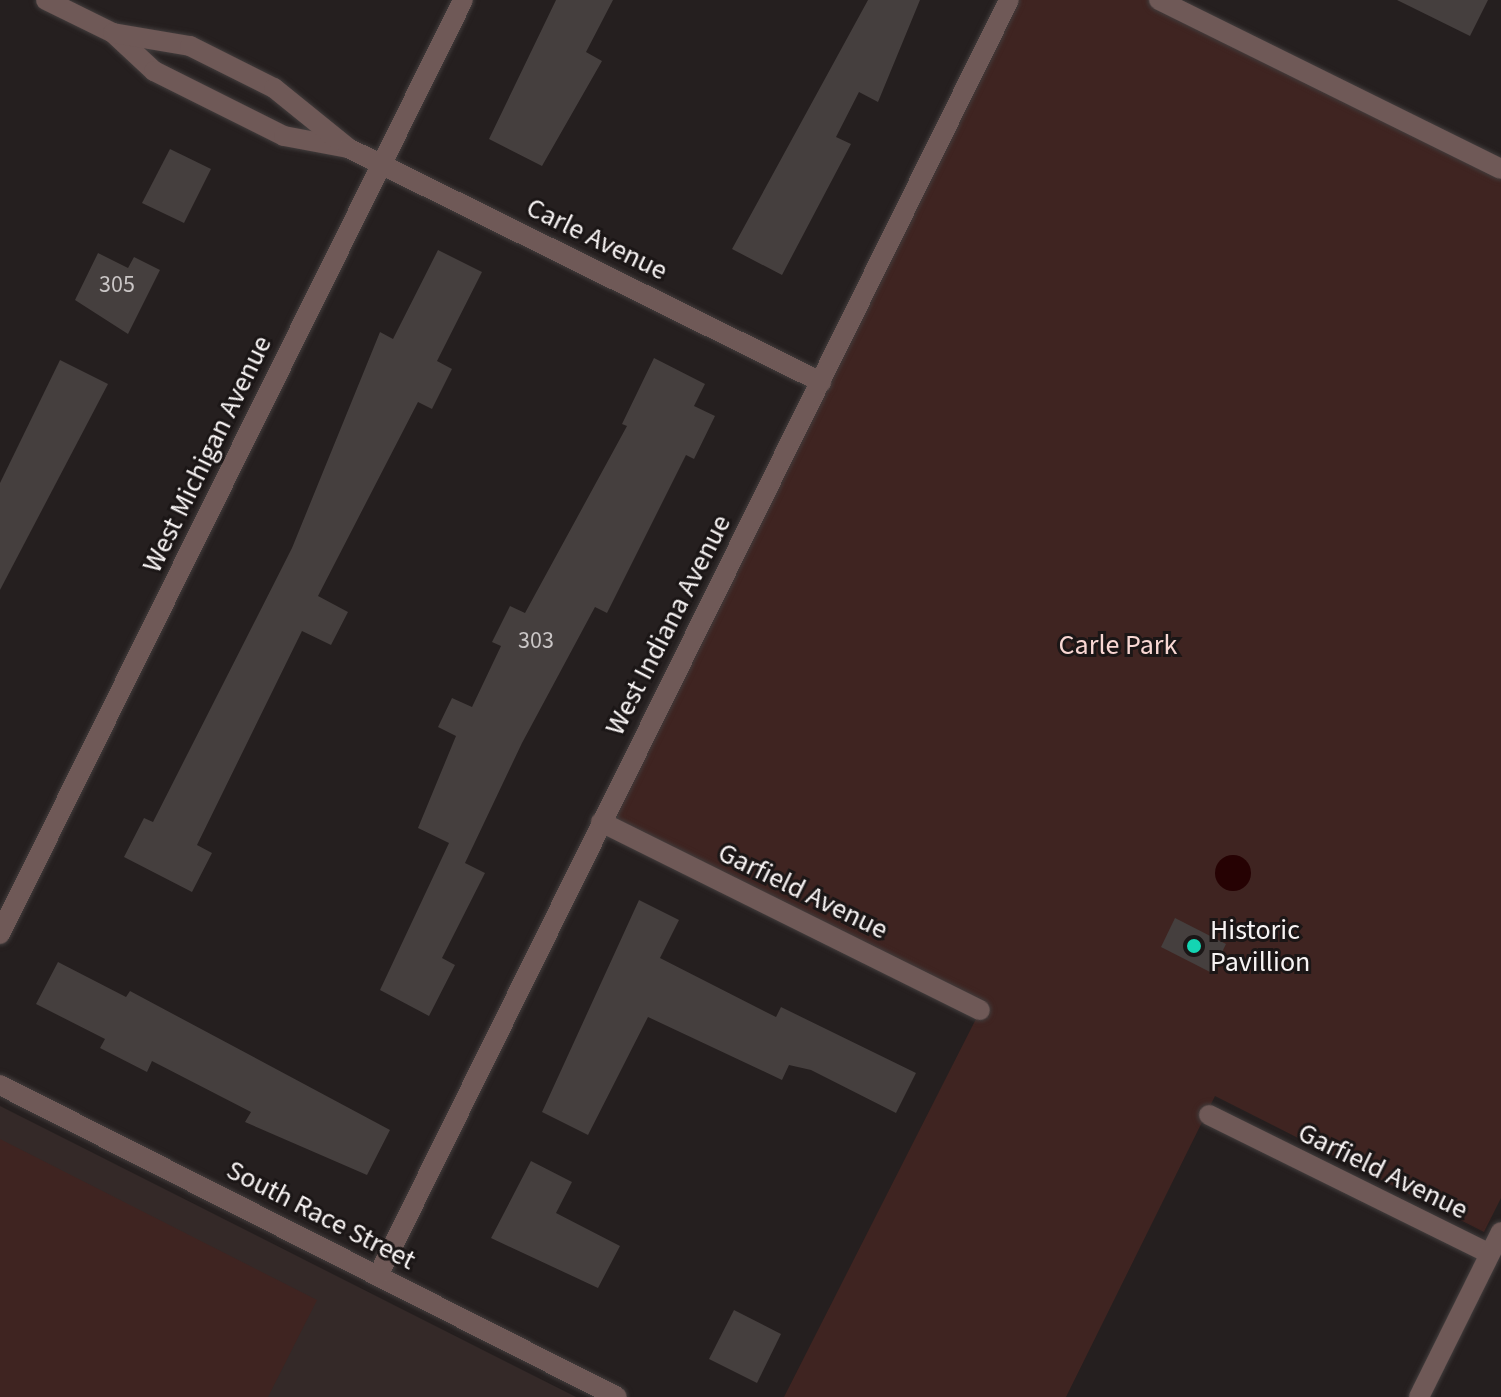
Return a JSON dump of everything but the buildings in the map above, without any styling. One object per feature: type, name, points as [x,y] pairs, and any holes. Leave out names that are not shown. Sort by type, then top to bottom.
[{"type":"street","name":"Carle Avenue","points":[[46,0],[113,33],[154,71],[284,136],[348,148]]},
{"type":"street","name":"West Michigan Avenue","points":[[0,934],[463,0]]},
{"type":"street","name":"West Indiana Avenue","points":[[378,1276],[1009,0]]},
{"type":"street","points":[[1159,0],[1501,169]]},
{"type":"street","name":"Carle Avenue","points":[[113,33],[190,46],[274,88],[348,148],[821,382]]},
{"type":"street","name":"Garfield Avenue","points":[[601,822],[980,1010]]},
{"type":"street","name":"South Race Street","points":[[0,1085],[617,1397]]},
{"type":"street","name":"Garfield Avenue","points":[[1209,1115],[1490,1254]]},
{"type":"street","points":[[1419,1397],[1501,1232]]},
{"type":"shaded area","points":[[1233,855],[1246,860],[1251,873],[1246,886],[1233,891],[1220,886],[1215,873],[1220,860]]},
{"type":"shaded area","points":[[0,1106],[576,1397],[0,1397]]},
{"type":"green space","name":"Carle Park","points":[[1009,0],[1158,0],[1501,170],[1501,1198],[1484,1232],[1215,1096],[1066,1397],[784,1397],[980,1011],[601,822]]},
{"type":"green space","points":[[0,1139],[317,1300],[268,1397],[0,1397]]},
{"type":"place","name":"Historic Pavillion","points":[[1194,946]]}]
